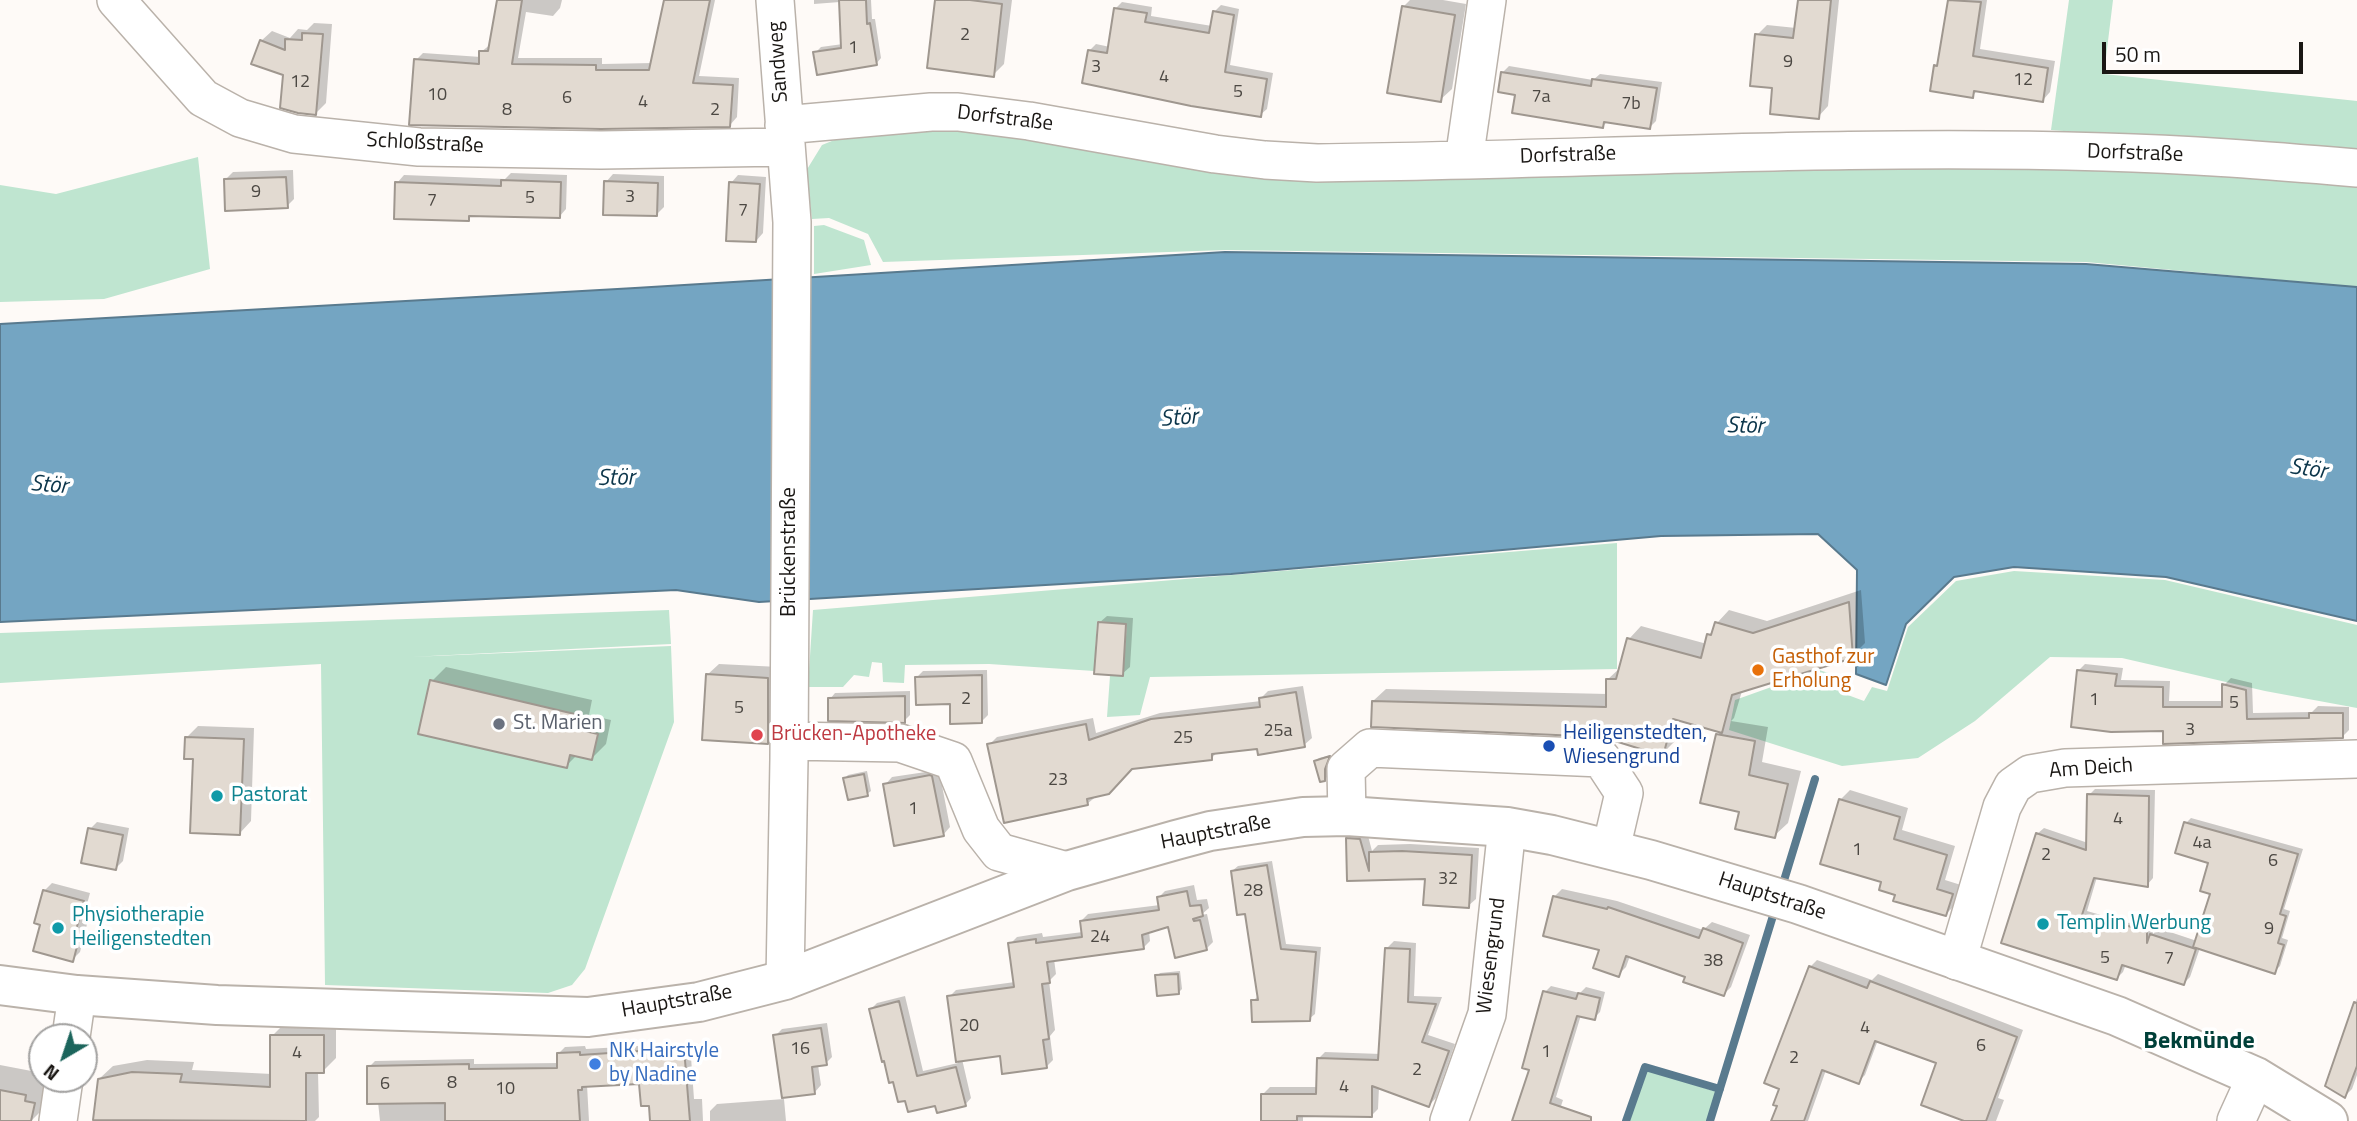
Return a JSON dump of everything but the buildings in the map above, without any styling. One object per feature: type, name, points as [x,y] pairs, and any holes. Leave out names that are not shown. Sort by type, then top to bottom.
[{"type":"main road","name":"Hauptstraße","points":[[0,985],[77,995],[218,1005],[588,1017],[699,1002],[785,980],[1067,871],[1118,855],[1210,831],[1303,817],[1347,816],[1507,827],[1552,835],[1611,849],[1785,900],[2116,1016],[2256,1077],[2329,1121]]},
{"type":"street","name":"Schloßstraße","points":[[116,0],[203,98],[240,118],[294,134],[432,147],[601,150],[785,136]]},
{"type":"street","name":"Sandweg","points":[[775,0],[785,136]]},
{"type":"street","points":[[1464,160],[1487,0]]},
{"type":"street","name":"Dorfstraße","points":[[785,136],[931,112],[958,112],[1028,121],[1204,152],[1265,160],[1328,163],[1804,151],[2091,152],[2357,168]]},
{"type":"street","name":"Brückenstraße","points":[[785,136],[792,238],[785,980]]},
{"type":"street","points":[[789,741],[900,743],[953,761],[981,829],[999,852],[1067,871]]},
{"type":"street","points":[[1347,816],[1346,769],[1370,748],[1601,758],[1624,793],[1611,849]]},
{"type":"street","name":"Am Deich","points":[[1957,961],[2002,807],[2013,786],[2030,774],[2065,768],[2357,759]]},
{"type":"street","name":"Wiesengrund","points":[[1449,1121],[1487,1014],[1507,827]]},
{"type":"street","points":[[73,1023],[77,995]]},
{"type":"street","points":[[2236,1121],[2256,1077]]},
{"type":"street","points":[[58,1121],[62,1093]]},
{"type":"green space","points":[[2069,0],[2113,0],[2104,74],[2357,101],[2357,154],[2051,130]]},
{"type":"green space","points":[[940,124],[1116,150],[2097,164],[2357,183],[2357,287],[2086,262],[1226,250],[883,262],[868,234],[829,218],[812,219],[806,171],[822,145],[864,128]]},
{"type":"green space","points":[[198,157],[210,269],[104,299],[0,302],[0,185],[56,194]]},
{"type":"green space","points":[[824,225],[864,240],[871,265],[814,274],[814,226]]},
{"type":"green space","points":[[1617,543],[1617,669],[1150,677],[1140,715],[1107,717],[1110,676],[1123,676],[1127,624],[1097,621],[1094,671],[989,664],[905,665],[904,683],[883,682],[882,663],[872,662],[869,677],[854,675],[843,687],[808,687],[813,610]]},
{"type":"green space","points":[[2014,571],[2165,580],[2357,625],[2357,708],[2265,691],[2122,658],[2050,657],[1975,721],[1918,758],[1842,766],[1729,730],[1735,700],[1819,670],[1851,680],[1845,694],[1864,701],[1872,687],[1887,691],[1908,627],[1956,581]]},
{"type":"green space","points":[[669,610],[671,644],[410,657],[671,646],[674,722],[585,969],[572,985],[548,993],[325,985],[321,664],[0,683],[0,633]]},
{"type":"green space","points":[[1647,1070],[1717,1092],[1708,1121],[1628,1121]]},
{"type":"water","name":"Stör","points":[[1225,252],[2086,264],[2357,287],[2357,621],[2166,577],[2014,567],[1954,577],[1906,624],[1886,685],[1856,674],[1857,570],[1818,534],[1661,536],[1231,574],[759,602],[676,590],[0,622],[0,324]]},
{"type":"waterway","points":[[1782,887],[1815,779]]},
{"type":"waterway","points":[[1710,1121],[1776,906]]},
{"type":"waterway","points":[[1626,1121],[1645,1067],[1720,1089]]},
{"type":"place","name":"Gasthof zur Erholung","points":[[1758,670]]},
{"type":"place","name":"St. Marien","points":[[499,724]]},
{"type":"place","name":"Brücken-Apotheke","points":[[757,735]]},
{"type":"place","name":"Heiligenstedten, Wiesengrund","points":[[1549,746]]},
{"type":"place","name":"Pastorat","points":[[217,796]]},
{"type":"place","name":"Templin Werbung","points":[[2043,924]]},
{"type":"place","name":"Physiotherapie Heiligenstedten","points":[[58,928]]},
{"type":"place","name":"NK Hairstyle by Nadine","points":[[595,1064]]},
{"type":"district","name":"Bekmünde","points":[[2199,1042]]}]
